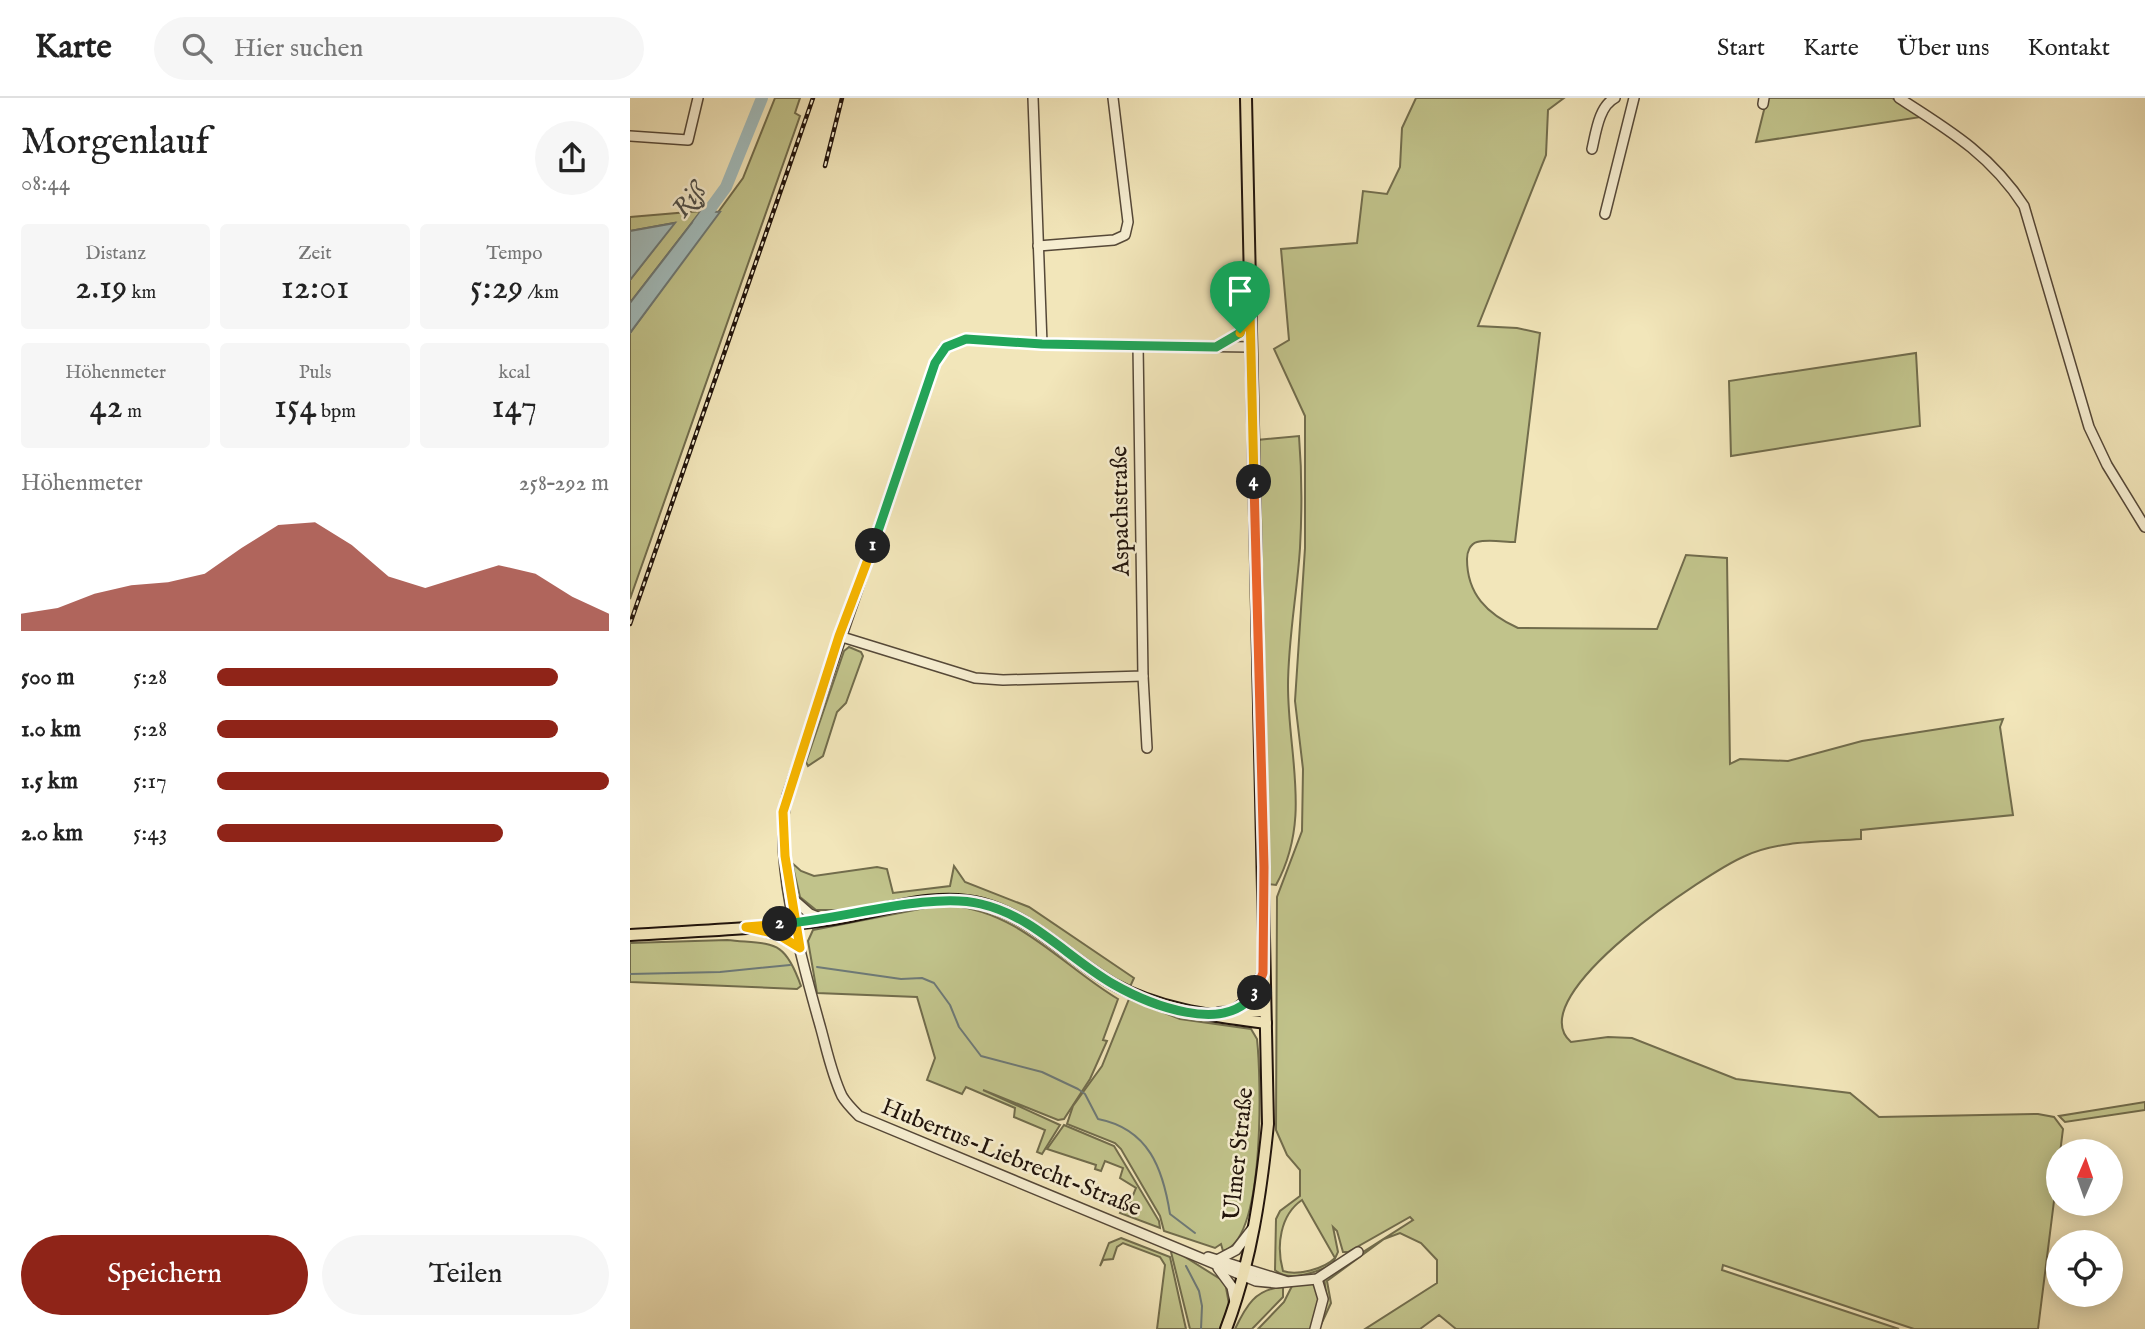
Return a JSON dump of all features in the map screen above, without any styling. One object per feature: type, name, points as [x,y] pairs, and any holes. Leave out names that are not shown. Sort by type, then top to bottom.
[{"type":"main road","name":"Ulmer Straße","points":[[1226,1329],[1245,1272],[1268,1124],[1246,98]]},
{"type":"main road","points":[[630,934],[827,920],[934,901],[980,903],[1027,923],[1095,972],[1139,997],[1169,1007],[1266,1023]]},
{"type":"main road","points":[[1234,1011],[1246,1005],[1254,995],[1263,973]]},
{"type":"main road","points":[[1211,1014],[1265,1011]]},
{"type":"street","points":[[630,136],[688,140],[698,98]]},
{"type":"street","points":[[1033,98],[1042,344]]},
{"type":"street","points":[[1038,246],[1114,240],[1125,235],[1128,222],[1114,98]]},
{"type":"street","points":[[1592,149],[1600,118],[1608,102],[1615,98]]},
{"type":"street","points":[[1605,214],[1634,98]]},
{"type":"street","points":[[1899,98],[1948,129],[1986,159],[2006,178],[2024,206],[2089,427],[2107,465],[2145,527]]},
{"type":"street","points":[[1216,347],[1240,333],[1250,311]]},
{"type":"street","name":"Hubertus-Liebrecht-Straße","points":[[1251,347],[1042,344],[966,339],[955,341],[940,352],[839,636],[783,812],[785,856],[800,948],[833,1071],[843,1097],[859,1116],[1245,1272],[1266,1283],[1317,1279]]},
{"type":"street","name":"Aspachstraße","points":[[1138,345],[1143,676],[1147,748]]},
{"type":"street","points":[[839,636],[975,678],[1003,680],[1143,676]]},
{"type":"street","points":[[791,896],[810,915],[827,920]]},
{"type":"street","points":[[746,927],[777,934],[800,948]]},
{"type":"street","points":[[1236,1302],[1231,1287],[1216,1262],[1236,1250],[1254,1227]]},
{"type":"street","points":[[1315,1329],[1324,1299],[1317,1279],[1358,1252]]},
{"type":"green space","points":[[775,98],[800,98],[795,113],[800,116],[630,599],[630,333],[743,178]]},
{"type":"green space","points":[[1416,98],[1564,98],[1548,110],[1546,155],[1478,326],[1517,328],[1540,333],[1515,542],[1477,542],[1471,546],[1467,559],[1475,593],[1488,609],[1518,628],[1657,629],[1686,555],[1727,558],[1730,764],[1740,759],[1788,761],[1862,741],[2003,719],[2000,727],[2013,815],[1861,830],[1861,839],[1787,844],[1758,851],[1725,866],[1661,909],[1625,937],[1594,967],[1571,996],[1562,1021],[1571,1042],[1608,1037],[1632,1038],[1736,1079],[1850,1093],[1879,1117],[2038,1114],[2054,1117],[2063,1129],[2062,1139],[2046,1139],[2046,1216],[2052,1216],[2050,1230],[2046,1230],[2046,1265],[2038,1329],[1914,1329],[1723,1265],[1722,1270],[1899,1329],[1456,1329],[1439,1315],[1420,1329],[1365,1329],[1437,1283],[1437,1260],[1421,1243],[1400,1233],[1384,1239],[1327,1281],[1331,1303],[1319,1329],[1326,1294],[1324,1277],[1413,1220],[1410,1217],[1348,1252],[1343,1252],[1337,1231],[1333,1227],[1338,1252],[1332,1265],[1295,1276],[1281,1274],[1275,1270],[1276,1219],[1280,1211],[1300,1196],[1300,1170],[1287,1155],[1276,1130],[1277,897],[1302,831],[1303,769],[1295,701],[1305,548],[1305,416],[1274,349],[1289,340],[1281,249],[1357,243],[1363,191],[1387,194],[1400,167],[1402,128]],"holes":[[[1302,1200],[1335,1258],[1324,1265],[1295,1273],[1283,1271],[1280,1242],[1284,1222]]]},
{"type":"green space","points":[[1767,98],[1892,98],[1921,117],[1756,142]]},
{"type":"green space","points":[[701,211],[630,303],[630,280],[674,223],[630,231],[630,217]]},
{"type":"green space","points":[[1916,353],[1920,426],[1731,456],[1729,381]]},
{"type":"green space","points":[[1299,436],[1301,534],[1288,686],[1296,811],[1287,860],[1276,885],[1268,884],[1257,440]]},
{"type":"green space","points":[[849,647],[861,652],[863,656],[846,703],[837,712],[823,756],[808,766],[806,762],[844,651]]},
{"type":"green space","points":[[792,863],[801,871],[814,876],[877,867],[887,869],[893,893],[950,886],[954,866],[965,882],[1029,907],[1134,978],[1129,989],[1112,981],[1021,914],[927,898],[848,910],[816,910],[800,897]]},
{"type":"green space","points":[[952,906],[976,910],[1019,929],[1118,999],[1103,1040],[1107,1041],[1090,1079],[1064,1119],[1058,1120],[983,1090],[1060,1125],[1042,1154],[1037,1152],[1045,1130],[1014,1117],[1015,1108],[966,1087],[962,1094],[927,1080],[935,1058],[917,997],[817,993],[808,941],[813,930],[930,907]]},
{"type":"green space","points":[[727,940],[775,947],[789,959],[801,986],[797,989],[630,982],[630,943]]},
{"type":"green space","points":[[1129,999],[1180,1019],[1251,1029],[1257,1039],[1259,1120],[1254,1189],[1247,1218],[1237,1240],[1223,1251],[1221,1244],[1215,1248],[1164,1231],[1160,1216],[1121,1149],[1115,1143],[1067,1124],[1073,1106],[1102,1066]]},
{"type":"green space","points":[[2145,1102],[2145,1110],[2065,1122],[2059,1116]]},
{"type":"green space","points":[[1064,1125],[1114,1146],[1159,1221],[1160,1228],[1120,1213],[1122,1209],[1127,1210],[1136,1188],[1120,1178],[1123,1168],[1105,1161],[1101,1171],[1095,1169],[1096,1165],[1047,1149]]},
{"type":"green space","points":[[1121,1238],[1170,1257],[1186,1329],[1157,1329],[1165,1265],[1160,1257],[1123,1243],[1117,1247],[1113,1259],[1103,1260],[1100,1266],[1109,1243]]},
{"type":"green space","points":[[1174,1250],[1225,1282],[1229,1304],[1220,1329],[1190,1329],[1171,1252]]},
{"type":"green space","points":[[1311,1283],[1316,1285],[1321,1297],[1312,1329],[1258,1329],[1284,1302],[1292,1286]]},
{"type":"green space","points":[[1283,1287],[1283,1297],[1252,1329],[1235,1329],[1243,1313],[1258,1295]]},
{"type":"water","points":[[701,211],[720,212],[630,333],[630,303]]},
{"type":"water","points":[[675,223],[630,280],[630,231]]},
{"type":"waterway","name":"Riß","points":[[699,224],[726,187],[762,98]]},
{"type":"waterway","points":[[630,974],[720,972],[790,965]]},
{"type":"waterway","points":[[817,967],[901,979],[922,978],[934,983],[950,1005],[959,1027],[981,1056],[1042,1072],[1078,1089],[1085,1094],[1098,1119],[1130,1132],[1141,1142],[1158,1167],[1170,1214],[1195,1233]]},
{"type":"waterway","points":[[1186,1266],[1199,1291],[1202,1306],[1201,1329]]},
{"type":"railway","points":[[630,624],[813,98]]},
{"type":"railway","points":[[825,166],[842,98]]},
{"type":"route","points":[[1240,333],[1216,347],[1042,344],[966,339],[955,341],[940,352],[839,636],[786,796],[783,837],[786,869],[796,923],[800,948],[777,934],[746,927],[796,923],[827,920],[934,901],[980,903],[1012,914],[1112,984],[1139,997],[1181,1010],[1211,1014],[1234,1011],[1246,1005],[1254,995],[1263,973],[1264,867],[1250,311],[1240,333]]}]
